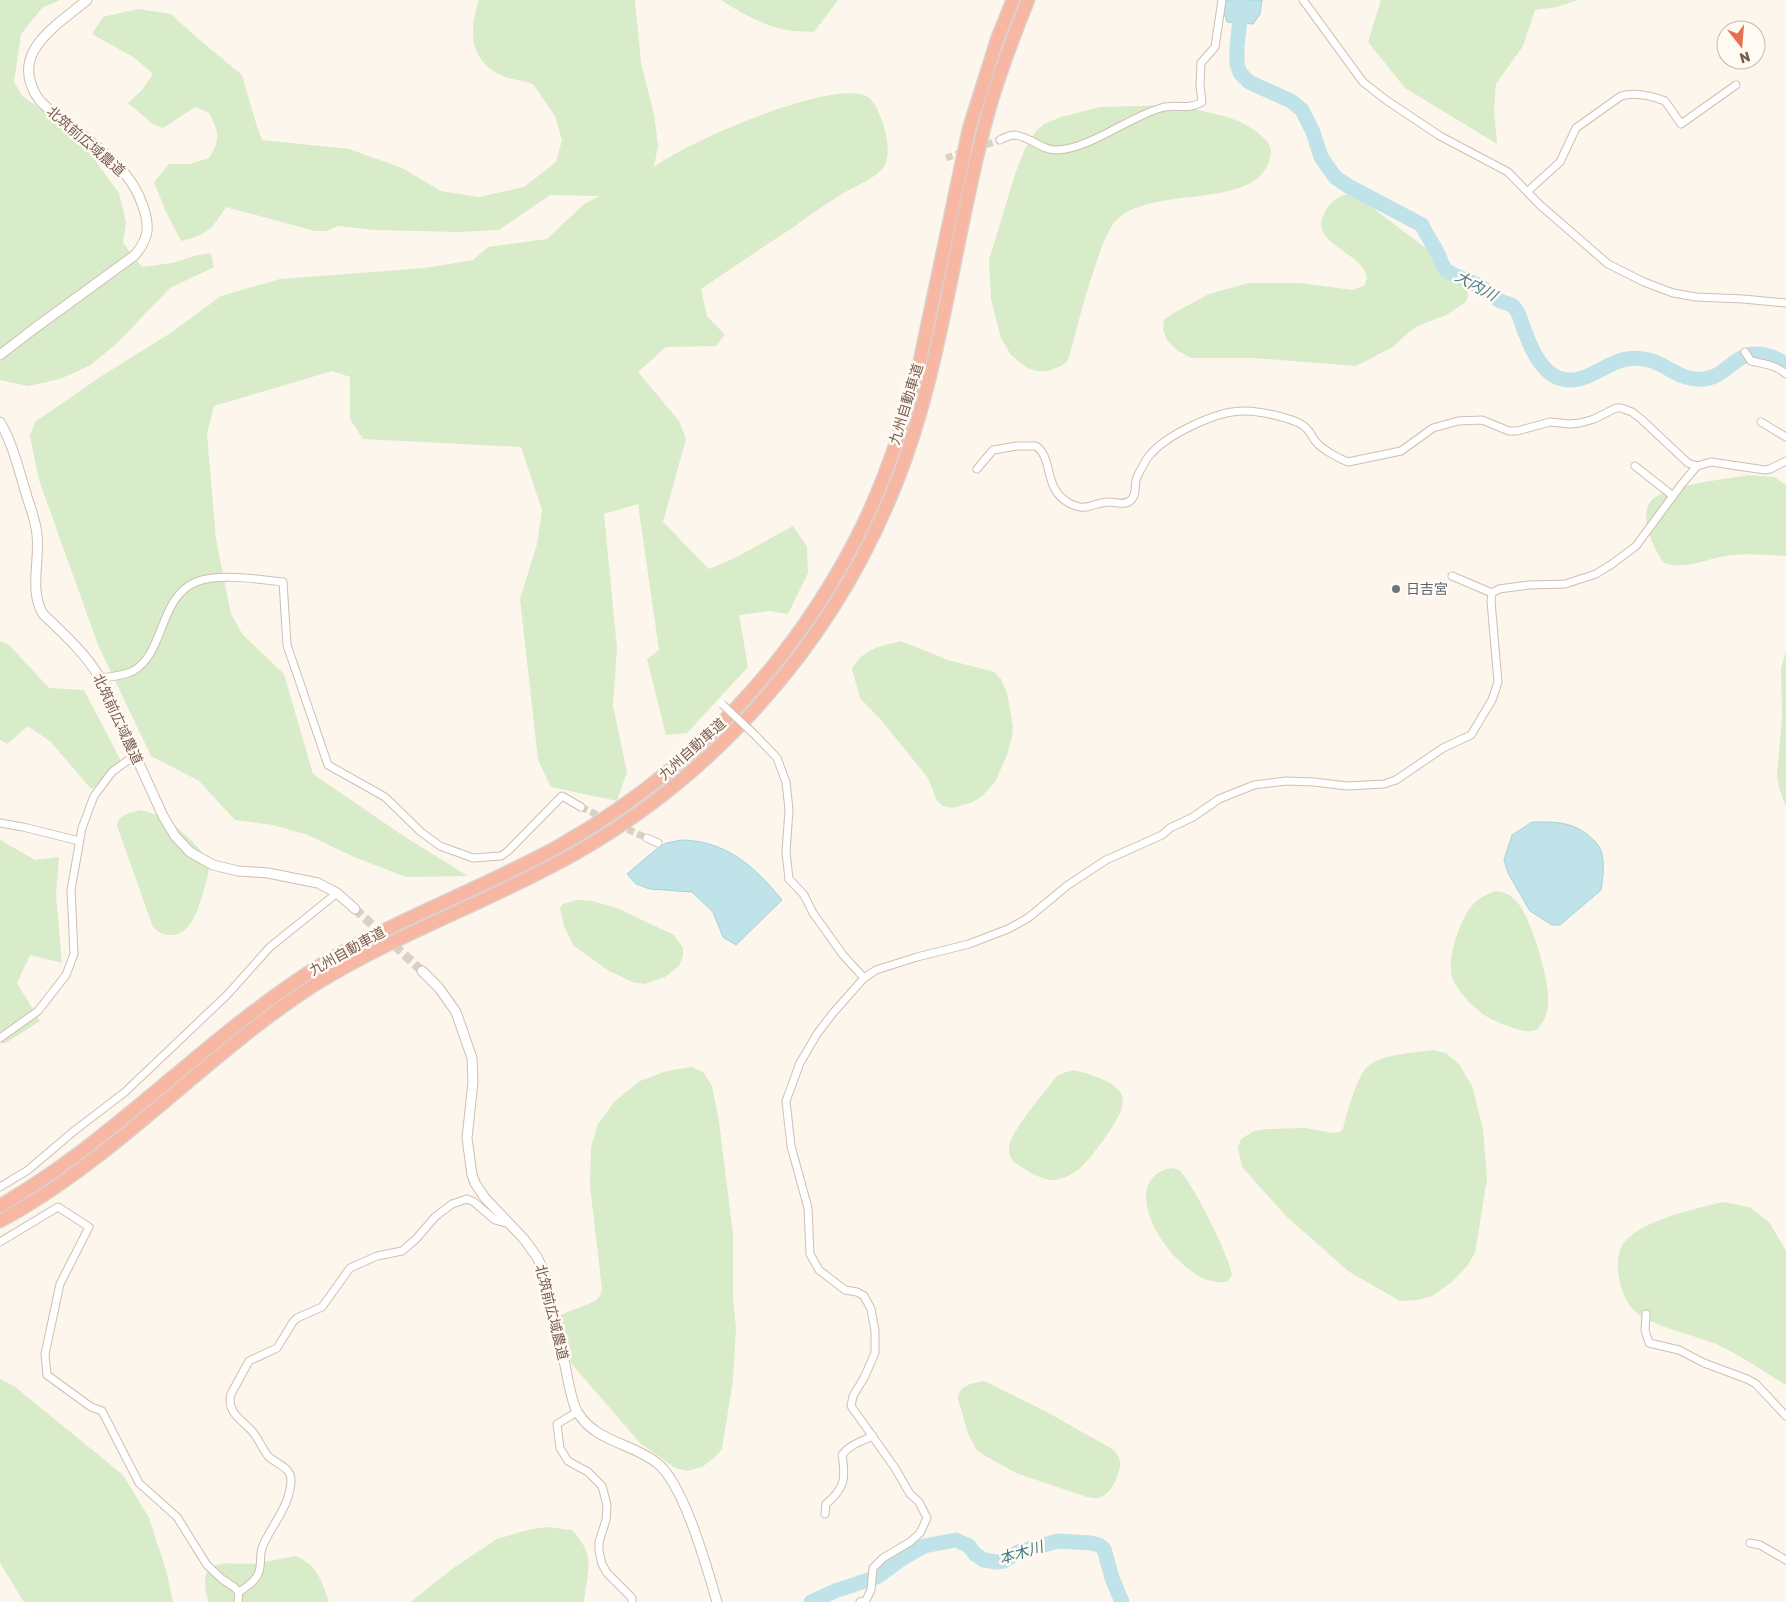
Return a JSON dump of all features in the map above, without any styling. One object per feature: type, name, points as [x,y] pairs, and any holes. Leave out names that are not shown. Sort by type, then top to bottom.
[{"type":"highway","name":"九州自動車道","points":[[0,1206],[69,1161],[102,1136],[242,1019],[308,973],[407,919],[532,860],[598,823],[625,805],[683,760],[720,726],[752,692],[803,627],[827,589],[857,538],[886,470],[920,361],[969,129],[998,37],[1013,0]]},
{"type":"highway","name":"九州自動車道","points":[[0,1221],[22,1209],[83,1168],[252,1029],[313,986],[420,928],[542,871],[607,834],[667,792],[700,763],[733,733],[772,689],[814,636],[837,600],[867,548],[900,474],[934,362],[983,131],[998,77],[1028,0]]},
{"type":"street","name":"北筑前広域農道","points":[[0,355],[135,255],[146,238],[147,219],[136,189],[130,179],[111,158],[45,106],[33,92],[30,79],[30,59],[33,49],[52,29],[87,0]]},
{"type":"street","points":[[1000,140],[1013,135],[1025,138],[1046,148],[1056,150],[1073,148],[1162,107],[1194,107],[1202,102],[1200,85],[1201,63],[1215,47],[1222,0]]},
{"type":"street","points":[[1303,0],[1364,82],[1386,100],[1440,136],[1508,172],[1540,205],[1608,264],[1644,282],[1673,293],[1696,298],[1743,299],[1786,303]]},
{"type":"street","points":[[1528,191],[1560,162],[1576,128],[1621,96],[1628,94],[1638,95],[1665,101],[1681,124],[1736,85]]},
{"type":"street","points":[[1744,352],[1751,361],[1766,364],[1782,370],[1786,374]]},
{"type":"street","points":[[977,469],[993,450],[1017,446],[1036,446],[1045,458],[1051,482],[1070,504],[1089,508],[1109,502],[1123,504],[1131,500],[1134,495],[1136,477],[1153,452],[1170,439],[1199,423],[1231,412],[1243,411],[1258,412],[1299,422],[1306,427],[1317,442],[1348,462],[1401,451],[1433,428],[1449,423],[1482,420],[1517,431],[1550,422],[1580,423],[1594,419],[1616,408],[1632,412],[1688,464],[1697,466],[1712,462],[1765,470],[1786,461]]},
{"type":"street","name":"北筑前広域農道","points":[[0,422],[9,440],[35,523],[38,546],[36,599],[39,608],[42,614],[82,651],[100,678],[163,816],[175,836],[190,852],[213,865],[238,871],[268,873],[318,883],[337,893],[355,909]]},
{"type":"street","points":[[1761,422],[1786,437]]},
{"type":"street","points":[[1635,466],[1673,496]]},
{"type":"street","points":[[860,1602],[866,1600],[871,1590],[873,1568],[883,1558],[910,1542],[920,1533],[927,1518],[919,1502],[910,1494],[895,1468],[851,1406],[853,1396],[864,1378],[875,1353],[875,1331],[871,1308],[864,1296],[857,1292],[845,1290],[819,1270],[810,1254],[808,1208],[791,1146],[786,1101],[800,1063],[817,1034],[864,978],[876,970],[969,944],[1008,929],[1028,918],[1068,885],[1106,860],[1162,836],[1170,828],[1193,817],[1218,799],[1254,785],[1286,781],[1347,786],[1384,784],[1396,780],[1444,748],[1471,735],[1492,700],[1498,682],[1492,594],[1499,589],[1530,585],[1565,584],[1596,574],[1636,546],[1697,466]]},
{"type":"street","points":[[1452,576],[1492,594]]},
{"type":"street","points":[[100,678],[117,676],[133,671],[148,658],[170,609],[182,590],[196,582],[211,579],[248,578],[283,582],[287,646],[328,765],[385,797],[421,832],[440,846],[473,858],[501,856],[562,796],[581,807]]},
{"type":"street","points":[[722,704],[777,758],[786,782],[789,810],[786,852],[789,879],[804,895],[842,955],[864,978]]},
{"type":"street","points":[[0,1038],[38,1011],[66,975],[74,954],[71,890],[79,841],[94,796],[112,772],[135,755]]},
{"type":"street","points":[[0,823],[79,841]]},
{"type":"street","points":[[648,838],[658,843]]},
{"type":"street","points":[[0,1187],[28,1170],[74,1131],[126,1092],[227,995],[270,947],[337,893]]},
{"type":"street","name":"北筑前広域農道","points":[[422,971],[439,988],[456,1012],[466,1036],[472,1058],[473,1082],[468,1138],[472,1174],[475,1183],[537,1257],[544,1272],[570,1389],[577,1412],[598,1434],[650,1458],[666,1471],[687,1511],[717,1602]]},
{"type":"street","points":[[238,1602],[239,1592],[256,1578],[260,1568],[262,1549],[281,1515],[292,1480],[288,1471],[268,1456],[252,1431],[238,1419],[233,1411],[230,1399],[231,1394],[249,1361],[277,1348],[297,1318],[322,1307],[350,1268],[377,1256],[402,1251],[416,1239],[435,1217],[452,1204],[467,1199],[474,1202],[494,1220],[509,1224]]},
{"type":"street","points":[[0,1242],[58,1207],[89,1227],[60,1284],[45,1354],[47,1375],[91,1407],[102,1411],[139,1483],[177,1517],[208,1565],[239,1592]]},
{"type":"street","points":[[1646,1314],[1645,1330],[1649,1343],[1679,1350],[1704,1363],[1756,1384],[1786,1416]]},
{"type":"street","points":[[577,1412],[557,1424],[560,1448],[568,1461],[588,1472],[602,1486],[607,1506],[606,1520],[599,1542],[602,1564],[607,1573],[630,1595],[632,1602]]},
{"type":"street","points":[[825,1514],[826,1504],[833,1499],[844,1483],[845,1473],[842,1455],[852,1446],[873,1436]]},
{"type":"street","points":[[1750,1543],[1760,1545],[1786,1560]]},
{"type":"green space","points":[[0,0],[60,0],[42,8],[21,34],[14,82],[22,96],[79,136],[119,193],[126,222],[123,243],[142,267],[172,263],[211,253],[214,267],[170,288],[116,344],[89,366],[60,379],[28,386],[0,380]]},
{"type":"green space","points":[[479,0],[635,0],[641,63],[654,114],[658,145],[654,167],[695,143],[758,116],[822,97],[848,93],[866,96],[874,103],[884,125],[888,154],[885,165],[877,174],[830,202],[701,289],[707,316],[725,335],[716,346],[666,347],[638,372],[679,421],[686,439],[663,522],[709,569],[735,558],[793,526],[807,547],[808,573],[788,614],[769,611],[739,615],[748,667],[687,733],[666,735],[647,659],[659,650],[638,504],[604,514],[617,648],[613,706],[627,772],[617,801],[551,787],[538,760],[520,599],[537,544],[542,510],[521,447],[363,439],[350,419],[350,377],[332,371],[214,406],[207,434],[216,539],[231,614],[243,635],[284,674],[313,774],[405,837],[468,876],[406,877],[354,857],[308,835],[273,825],[235,820],[199,781],[151,756],[98,645],[39,480],[30,436],[35,422],[100,377],[169,334],[221,296],[280,279],[425,268],[473,260],[488,247],[547,239],[584,204],[600,196],[550,195],[499,230],[459,232],[375,230],[338,226],[327,231],[315,231],[226,207],[217,221],[208,230],[181,241],[166,212],[154,182],[169,164],[190,164],[209,158],[217,140],[215,125],[209,113],[195,107],[163,128],[153,124],[128,103],[142,90],[153,74],[135,58],[92,34],[103,17],[138,9],[171,14],[242,75],[262,140],[349,149],[402,168],[441,191],[479,197],[524,187],[556,162],[562,140],[555,116],[533,84],[510,79],[492,70],[483,62],[478,54],[474,44],[473,23]]},
{"type":"green space","points":[[721,0],[838,0],[814,32],[790,31],[774,27],[750,17]]},
{"type":"green space","points":[[1381,0],[1578,0],[1557,7],[1535,10],[1523,46],[1496,84],[1494,110],[1497,144],[1405,88],[1368,42]]},
{"type":"green space","points":[[1175,105],[1231,118],[1254,130],[1264,138],[1271,148],[1271,153],[1263,172],[1247,184],[1226,192],[1151,203],[1129,211],[1113,224],[1104,241],[1094,270],[1066,363],[1048,371],[1036,371],[1026,367],[1011,355],[1001,338],[991,299],[989,260],[1015,174],[1025,149],[1036,131],[1044,124],[1061,117],[1100,107]]},
{"type":"green space","points":[[1347,194],[1357,196],[1462,273],[1467,283],[1468,295],[1466,302],[1446,315],[1418,326],[1393,347],[1356,366],[1254,358],[1191,358],[1178,351],[1167,340],[1163,330],[1164,320],[1209,294],[1249,283],[1299,283],[1353,290],[1365,285],[1366,275],[1362,266],[1332,243],[1325,235],[1321,225],[1324,214],[1330,204]]},
{"type":"green space","points":[[1749,475],[1774,477],[1786,485],[1786,556],[1739,554],[1723,556],[1690,565],[1664,563],[1652,541],[1647,524],[1647,508],[1651,501],[1658,495],[1682,487]]},
{"type":"green space","points":[[0,641],[9,645],[49,688],[84,690],[124,767],[91,789],[51,742],[28,726],[7,744],[0,740]]},
{"type":"green space","points":[[901,641],[948,660],[994,672],[1001,679],[1007,693],[1013,727],[1012,737],[1007,755],[995,782],[982,796],[973,802],[953,808],[943,806],[937,801],[928,778],[882,721],[860,698],[852,669],[856,662],[873,649]]},
{"type":"green space","points":[[1786,652],[1786,807],[1779,788],[1777,775],[1782,718],[1781,668]]},
{"type":"green space","points":[[140,810],[160,816],[177,828],[197,846],[208,863],[208,876],[196,914],[188,926],[177,934],[165,934],[153,927],[117,826],[122,817]]},
{"type":"green space","points":[[0,840],[35,860],[59,857],[56,895],[62,963],[30,955],[17,983],[40,1021],[4,1044],[0,1042]]},
{"type":"green space","points":[[1496,891],[1509,895],[1521,908],[1527,919],[1542,961],[1547,987],[1548,1006],[1546,1016],[1535,1030],[1523,1031],[1516,1029],[1482,1014],[1464,996],[1451,975],[1454,944],[1466,914],[1479,899]]},
{"type":"green space","points":[[577,900],[593,901],[619,909],[674,935],[683,948],[683,956],[679,966],[665,977],[645,984],[633,982],[609,971],[574,946],[564,926],[560,908],[563,904]]},
{"type":"green space","points":[[1434,1050],[1446,1053],[1459,1064],[1472,1086],[1483,1129],[1487,1179],[1475,1253],[1467,1266],[1452,1282],[1432,1296],[1418,1300],[1400,1301],[1348,1271],[1286,1216],[1242,1167],[1238,1147],[1241,1139],[1254,1131],[1305,1128],[1332,1133],[1340,1132],[1343,1129],[1359,1079],[1367,1067],[1390,1056]]},
{"type":"green space","points":[[692,1067],[703,1072],[712,1086],[719,1121],[733,1233],[733,1300],[736,1329],[733,1380],[722,1449],[702,1467],[687,1471],[675,1468],[640,1443],[558,1348],[549,1331],[549,1324],[561,1315],[596,1300],[600,1296],[602,1289],[590,1186],[591,1147],[598,1124],[614,1102],[640,1081],[667,1071]]},
{"type":"green space","points":[[1073,1070],[1112,1084],[1121,1093],[1122,1107],[1104,1140],[1079,1169],[1061,1179],[1046,1179],[1015,1163],[1011,1158],[1009,1148],[1015,1132],[1057,1076]]},
{"type":"green space","points":[[1171,1168],[1179,1170],[1187,1180],[1211,1222],[1230,1266],[1232,1275],[1228,1281],[1210,1281],[1191,1271],[1173,1255],[1159,1235],[1149,1214],[1146,1194],[1153,1177]]},
{"type":"green space","points":[[1723,1202],[1749,1207],[1769,1222],[1786,1251],[1786,1385],[1743,1358],[1716,1344],[1666,1327],[1638,1314],[1625,1298],[1621,1288],[1618,1259],[1621,1248],[1628,1239],[1638,1231],[1667,1218]]},
{"type":"green space","points":[[0,1379],[14,1386],[123,1475],[149,1518],[166,1570],[173,1602],[24,1602],[0,1563]]},
{"type":"green space","points":[[984,1381],[1045,1411],[1114,1450],[1120,1460],[1120,1465],[1116,1480],[1110,1490],[1099,1498],[1087,1497],[1016,1473],[976,1449],[968,1433],[958,1399],[959,1394],[964,1388]]},
{"type":"green space","points":[[546,1527],[572,1530],[585,1548],[588,1556],[588,1572],[584,1602],[411,1602],[452,1569],[497,1539]]},
{"type":"green space","points":[[295,1556],[308,1563],[318,1574],[329,1602],[209,1602],[205,1585],[206,1574],[211,1568],[228,1564],[261,1563]]},
{"type":"water","points":[[1225,0],[1262,0],[1260,14],[1253,24],[1227,22],[1223,9]]},
{"type":"water","points":[[1532,822],[1555,822],[1575,827],[1590,837],[1601,850],[1603,875],[1601,890],[1560,925],[1552,925],[1530,911],[1508,873],[1504,860],[1512,835]]},
{"type":"water","points":[[682,840],[713,845],[739,858],[761,877],[782,900],[736,945],[723,937],[713,912],[692,892],[650,889],[636,884],[627,874],[666,843]]},
{"type":"waterway","name":"大内川","points":[[1242,0],[1237,47],[1237,64],[1240,73],[1249,82],[1291,101],[1302,110],[1313,132],[1321,157],[1335,177],[1348,186],[1422,225],[1445,269],[1482,287],[1499,300],[1514,307],[1535,354],[1544,368],[1550,373],[1566,380],[1575,380],[1584,378],[1618,361],[1639,358],[1650,360],[1685,377],[1705,379],[1711,378],[1741,358],[1752,354],[1771,357],[1786,366]]},
{"type":"waterway","name":"本木川","points":[[811,1602],[835,1591],[877,1577],[903,1558],[924,1546],[956,1540],[969,1546],[975,1554],[984,1560],[996,1562],[1004,1561],[1018,1552],[1058,1541],[1099,1545],[1104,1549],[1112,1578],[1122,1602]]},
{"type":"tunnel","points":[[946,158],[1000,140]]},
{"type":"tunnel","points":[[581,807],[606,819]]},
{"type":"tunnel","points":[[618,825],[647,838]]},
{"type":"tunnel","points":[[355,909],[422,971]]},
{"type":"place","name":"日吉宮","points":[[1396,589]]}]
